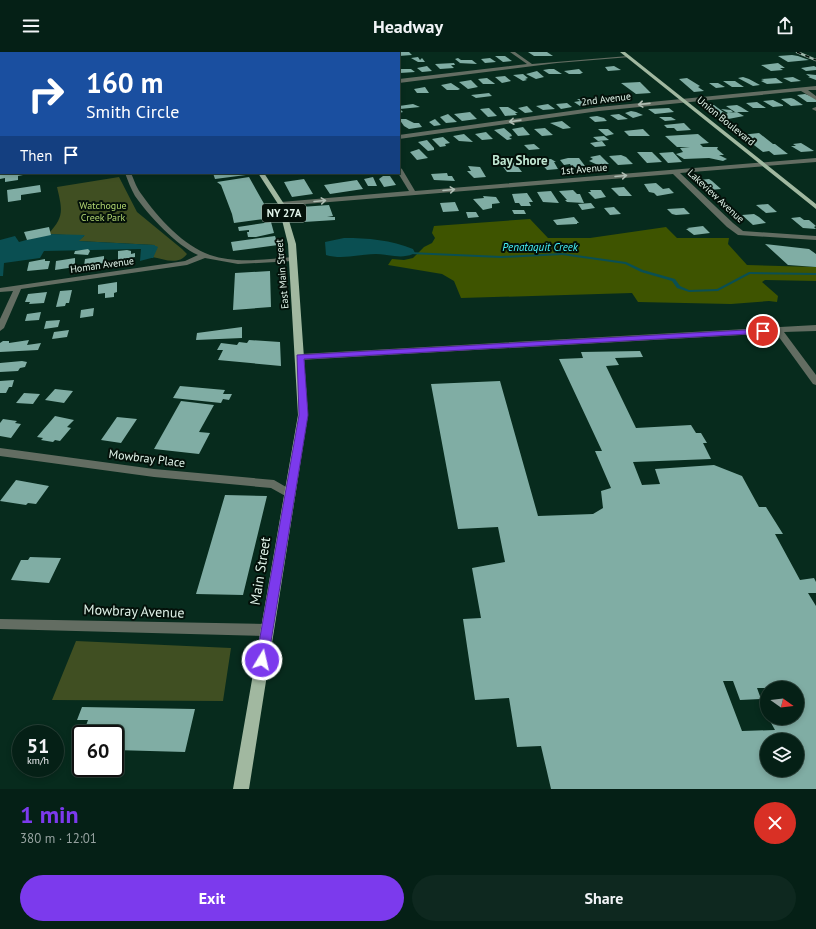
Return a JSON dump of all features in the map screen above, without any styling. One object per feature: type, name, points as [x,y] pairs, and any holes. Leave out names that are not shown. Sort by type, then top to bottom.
[{"type":"main road","name":"Union Boulevard","points":[[622,52],[816,207]]},
{"type":"main road","name":"East Main Street","points":[[262,174],[281,204],[291,237],[300,357]]},
{"type":"main road","name":"Main Street","points":[[241,789],[303,415],[300,357]]},
{"type":"street","points":[[512,52],[531,65]]},
{"type":"street","points":[[400,81],[531,65],[628,57]]},
{"type":"street","name":"2nd Avenue","points":[[400,137],[599,109],[816,88]]},
{"type":"street","points":[[802,89],[816,98]]},
{"type":"street","name":"1st Avenue","points":[[281,204],[816,160]]},
{"type":"street","points":[[400,171],[414,193]]},
{"type":"street","name":"Lakeview Avenue","points":[[674,171],[730,225],[741,233],[816,238]]},
{"type":"street","points":[[128,174],[137,194],[151,211],[193,249],[205,255],[232,260],[259,262],[293,258]]},
{"type":"street","name":"Homan Avenue","points":[[0,290],[187,263],[205,255]]},
{"type":"street","points":[[0,328],[18,288]]},
{"type":"street","points":[[300,357],[816,328]]},
{"type":"street","points":[[778,330],[816,382]]},
{"type":"street","name":"Mowbray Place","points":[[0,452],[154,473],[274,484],[289,494]]},
{"type":"street","name":"Mowbray Avenue","points":[[0,624],[267,630]]},
{"type":"green space","name":"Watchogue Creek Park","points":[[119,177],[137,212],[187,254],[183,258],[171,261],[152,257],[154,245],[78,241],[84,236],[48,234],[57,223],[61,212],[57,187]]},
{"type":"green space","points":[[530,219],[548,238],[590,238],[666,227],[677,238],[729,238],[728,244],[747,265],[816,267],[816,281],[765,280],[762,282],[778,296],[777,302],[769,301],[731,304],[638,302],[632,293],[461,298],[454,281],[442,274],[388,265],[392,259],[404,260],[413,258],[424,247],[432,243],[435,238],[432,233],[434,226]]},
{"type":"green space","points":[[76,641],[231,648],[223,701],[52,700]]},
{"type":"water","points":[[48,234],[85,235],[79,241],[155,245],[153,257],[155,257],[140,261],[141,249],[44,251],[40,258],[4,263],[3,276],[0,276],[0,240],[15,236],[19,242]]},
{"type":"water","points":[[344,238],[371,239],[388,242],[413,249],[415,253],[405,256],[370,254],[339,257],[326,255],[325,242]]},
{"type":"building","points":[[400,52],[409,52],[412,55],[400,56]]},
{"type":"building","points":[[528,52],[547,52],[553,56],[534,56]]},
{"type":"building","points":[[792,55],[809,60],[788,62],[778,56]]},
{"type":"building","points":[[495,56],[505,56],[512,61],[503,62]]},
{"type":"building","points":[[418,57],[420,60],[422,58],[425,62],[418,62],[411,58]]},
{"type":"building","points":[[458,58],[461,60],[472,60],[477,64],[458,63],[460,63],[455,59]]},
{"type":"building","points":[[490,58],[496,62],[485,63],[481,59]]},
{"type":"building","points":[[454,63],[455,65],[451,65],[454,68],[440,69],[435,64]]},
{"type":"building","points":[[778,63],[785,68],[780,68],[783,70],[771,71],[761,65]]},
{"type":"building","points":[[427,66],[432,71],[422,72],[417,68]]},
{"type":"building","points":[[614,66],[621,70],[608,71],[605,67]]},
{"type":"building","points":[[816,67],[816,70],[806,71],[801,68]]},
{"type":"building","points":[[400,69],[411,69],[415,72],[400,73]]},
{"type":"building","points":[[554,69],[562,74],[549,74],[543,70]]},
{"type":"building","points":[[579,69],[583,73],[580,73],[582,74],[569,74],[564,71]]},
{"type":"building","points":[[537,71],[544,77],[536,79],[526,74]]},
{"type":"building","points":[[523,74],[528,78],[525,79],[527,80],[523,81],[513,75]]},
{"type":"building","points":[[806,74],[816,75],[816,80],[808,77],[810,77]]},
{"type":"building","points":[[505,76],[511,81],[502,83],[495,77]]},
{"type":"building","points":[[743,77],[760,85],[753,86],[738,78]]},
{"type":"building","points":[[793,77],[801,81],[791,82],[783,78]]},
{"type":"building","points":[[487,78],[495,84],[483,84],[478,79]]},
{"type":"building","points":[[687,78],[700,86],[698,87],[704,91],[694,92],[679,79]]},
{"type":"building","points":[[776,78],[783,83],[767,84],[761,81],[764,80],[761,79]]},
{"type":"building","points":[[471,80],[478,87],[468,89],[459,82]]},
{"type":"building","points":[[723,81],[735,81],[744,87],[732,87]]},
{"type":"building","points":[[640,82],[651,93],[636,94],[621,83]]},
{"type":"building","points":[[451,83],[460,90],[447,90],[441,85]]},
{"type":"building","points":[[709,83],[718,83],[725,87],[716,88]]},
{"type":"building","points":[[425,87],[429,93],[417,93],[414,89]]},
{"type":"building","points":[[489,93],[492,96],[476,98],[471,95]]},
{"type":"building","points":[[805,94],[816,98],[816,102],[807,102],[797,95]]},
{"type":"building","points":[[791,98],[803,105],[791,106],[781,99]]},
{"type":"building","points":[[577,99],[583,99],[591,104],[580,106],[574,102],[580,101]]},
{"type":"building","points":[[773,100],[783,106],[773,107],[763,101]]},
{"type":"building","points":[[757,102],[766,108],[753,108],[746,103]]},
{"type":"building","points":[[567,103],[572,107],[561,109],[556,104]]},
{"type":"building","points":[[413,104],[420,107],[400,109],[400,106]]},
{"type":"building","points":[[548,104],[555,109],[543,110],[536,106]]},
{"type":"building","points":[[714,105],[726,114],[737,112],[744,116],[723,120],[704,106]]},
{"type":"building","points":[[737,105],[749,112],[735,112],[726,106]]},
{"type":"building","points":[[527,106],[533,112],[525,113],[518,108]]},
{"type":"building","points":[[499,107],[508,107],[518,113],[515,113],[517,115],[505,116]]},
{"type":"building","points":[[489,108],[497,116],[488,117],[480,109]]},
{"type":"building","points":[[669,108],[674,112],[655,114],[648,109]]},
{"type":"building","points":[[721,109],[731,110],[733,112],[728,113]]},
{"type":"building","points":[[631,111],[643,115],[633,118],[625,113]]},
{"type":"building","points":[[470,112],[477,119],[462,121],[454,114]]},
{"type":"building","points":[[448,114],[457,122],[446,123],[440,117]]},
{"type":"building","points":[[619,114],[628,119],[618,120],[610,115]]},
{"type":"building","points":[[597,116],[604,118],[607,121],[595,122],[589,117]]},
{"type":"building","points":[[659,117],[671,117],[676,120],[665,121]]},
{"type":"building","points":[[400,119],[406,119],[414,123],[419,123],[422,127],[409,129],[404,126]]},
{"type":"building","points":[[435,119],[441,125],[434,126],[429,122]]},
{"type":"building","points":[[562,121],[571,128],[563,129],[550,123]]},
{"type":"building","points":[[684,123],[691,130],[677,131],[674,128],[667,128],[664,125]]},
{"type":"building","points":[[523,127],[530,135],[518,136],[512,129]]},
{"type":"building","points":[[504,128],[511,134],[512,136],[509,137],[512,139],[507,140],[494,130]]},
{"type":"building","points":[[545,128],[553,135],[542,136],[534,129]]},
{"type":"building","points":[[598,129],[608,129],[614,134],[606,136]]},
{"type":"building","points":[[643,129],[650,136],[629,136],[624,131]]},
{"type":"building","points":[[486,132],[493,139],[482,140],[475,134]]},
{"type":"building","points":[[759,133],[788,154],[774,155],[769,151],[763,152],[741,135]]},
{"type":"building","points":[[464,134],[473,142],[459,141],[453,136]]},
{"type":"building","points":[[698,134],[709,143],[700,144],[703,147],[718,147],[717,149],[724,155],[719,155],[727,159],[723,161],[709,158],[684,159],[676,154],[683,152],[680,148],[690,147],[677,147],[665,136]]},
{"type":"building","points":[[604,136],[609,140],[598,141],[593,137]]},
{"type":"building","points":[[443,137],[450,143],[445,144],[446,146],[440,147],[432,139]]},
{"type":"building","points":[[427,140],[434,150],[428,151],[418,142]]},
{"type":"building","points":[[602,141],[606,146],[595,147],[590,143]]},
{"type":"building","points":[[801,143],[814,151],[801,152],[791,146],[796,146],[793,144]]},
{"type":"building","points":[[534,144],[540,149],[529,150],[524,145]]},
{"type":"building","points":[[419,149],[428,158],[417,160],[410,152]]},
{"type":"building","points":[[637,152],[652,152],[662,162],[647,163]]},
{"type":"building","points":[[673,152],[682,162],[668,163],[659,153]]},
{"type":"building","points":[[600,155],[609,164],[598,165],[589,161],[593,159],[590,157]]},
{"type":"building","points":[[621,155],[626,157],[633,164],[618,165],[609,156]]},
{"type":"building","points":[[579,158],[585,166],[572,168],[570,164],[564,165],[560,160]]},
{"type":"building","points":[[551,159],[556,162],[554,162],[558,169],[547,170],[538,160]]},
{"type":"building","points":[[500,163],[515,163],[522,172],[507,172]]},
{"type":"building","points":[[468,166],[480,167],[486,177],[474,178],[467,171],[471,171]]},
{"type":"building","points":[[447,173],[448,176],[452,176],[455,181],[434,180],[431,174]]},
{"type":"building","points":[[0,174],[23,174],[18,176],[18,180],[5,182],[5,178],[0,179]]},
{"type":"building","points":[[213,174],[246,175],[215,179]]},
{"type":"building","points":[[383,176],[390,176],[396,185],[384,187],[379,179]]},
{"type":"building","points":[[249,177],[270,216],[263,217],[264,219],[234,223],[221,185],[217,182]]},
{"type":"building","points":[[373,177],[377,186],[368,186],[364,179]]},
{"type":"building","points":[[304,179],[313,194],[292,197],[284,182]]},
{"type":"building","points":[[709,179],[721,189],[709,190],[699,180]]},
{"type":"building","points":[[357,180],[363,189],[330,194],[324,185]]},
{"type":"building","points":[[656,183],[663,189],[669,188],[674,193],[657,196],[654,193],[649,192],[644,184]]},
{"type":"building","points":[[40,185],[41,192],[21,195],[21,200],[8,202],[7,190]]},
{"type":"building","points":[[624,187],[632,196],[619,196],[611,188]]},
{"type":"building","points":[[573,190],[577,194],[580,194],[584,203],[567,202],[559,191]]},
{"type":"building","points":[[590,190],[601,190],[606,197],[595,199],[588,192],[591,192]]},
{"type":"building","points":[[551,191],[559,203],[543,202],[537,192]]},
{"type":"building","points":[[527,193],[533,202],[529,202],[531,206],[521,206],[519,203],[515,203],[512,194]]},
{"type":"building","points":[[483,196],[496,197],[500,203],[492,204],[492,208],[483,210],[473,199],[484,198]]},
{"type":"building","points":[[455,202],[459,211],[443,212],[440,203]]},
{"type":"building","points":[[591,203],[595,208],[582,210],[578,204]]},
{"type":"building","points":[[768,204],[777,212],[766,213],[756,205]]},
{"type":"building","points":[[329,205],[333,216],[327,217],[335,217],[335,220],[304,222],[301,207]]},
{"type":"building","points":[[614,207],[621,214],[610,215],[604,208]]},
{"type":"building","points":[[684,208],[690,214],[676,215],[672,214],[667,209]]},
{"type":"building","points":[[512,210],[524,210],[526,214],[514,214]]},
{"type":"building","points":[[466,212],[476,212],[479,217],[468,218]]},
{"type":"building","points":[[754,214],[766,223],[753,225],[742,215]]},
{"type":"building","points":[[574,217],[579,223],[557,225],[553,220]]},
{"type":"building","points":[[800,217],[804,220],[809,220],[816,226],[814,227],[816,229],[803,228],[791,218]]},
{"type":"building","points":[[271,222],[274,233],[256,237],[248,237],[247,232],[249,232],[249,230],[239,231],[238,227]]},
{"type":"building","points":[[703,226],[710,233],[694,235],[686,229],[689,229],[687,228]]},
{"type":"building","points":[[49,227],[51,235],[27,240],[24,232]]},
{"type":"building","points":[[275,236],[278,245],[233,251],[231,242]]},
{"type":"building","points":[[765,244],[809,249],[816,254],[816,267],[788,265]]},
{"type":"building","points":[[88,249],[90,251],[88,255],[74,254],[75,251]]},
{"type":"building","points":[[118,251],[131,251],[131,254],[135,253],[135,257],[118,260]]},
{"type":"building","points":[[104,256],[104,263],[84,266],[85,259]]},
{"type":"building","points":[[75,258],[75,267],[55,270],[56,261]]},
{"type":"building","points":[[45,259],[45,261],[50,261],[48,269],[27,271],[29,262]]},
{"type":"building","points":[[270,271],[271,307],[233,310],[235,273]]},
{"type":"building","points":[[117,282],[117,292],[114,293],[114,297],[105,298],[105,293],[98,294],[98,285]]},
{"type":"building","points":[[72,290],[69,303],[66,303],[65,306],[56,307],[60,291]]},
{"type":"building","points":[[47,292],[44,303],[29,304],[30,302],[25,302],[28,294]]},
{"type":"building","points":[[94,308],[93,316],[80,318],[81,310]]},
{"type":"building","points":[[41,312],[39,320],[25,321],[27,314]]},
{"type":"building","points":[[60,320],[58,327],[44,329],[46,321]]},
{"type":"building","points":[[242,327],[242,338],[196,340],[197,333]]},
{"type":"building","points":[[69,330],[67,337],[52,339],[54,332]]},
{"type":"building","points":[[29,340],[27,345],[41,343],[38,350],[0,352],[0,343],[3,341],[9,341],[9,343]]},
{"type":"building","points":[[249,340],[280,342],[281,366],[218,360],[223,350],[217,350],[221,343],[237,345],[239,342],[247,343]]},
{"type":"building","points":[[640,351],[643,357],[615,358],[619,365],[606,366],[636,428],[691,425],[696,433],[701,433],[707,443],[703,443],[711,459],[633,462],[642,485],[660,484],[655,469],[714,465],[742,476],[759,507],[766,507],[783,534],[775,534],[800,580],[814,578],[816,582],[816,593],[808,593],[816,606],[816,789],[551,789],[541,746],[517,747],[509,698],[475,700],[463,619],[481,618],[472,568],[505,562],[498,527],[458,529],[431,384],[500,381],[538,516],[593,514],[603,508],[601,491],[611,488],[595,451],[602,451],[559,359],[583,358],[581,352]]},
{"type":"building","points":[[27,362],[25,367],[20,368],[18,371],[0,372],[0,363]]},
{"type":"building","points":[[14,380],[12,387],[9,387],[6,393],[0,393],[0,381]]},
{"type":"building","points":[[180,386],[225,390],[223,394],[232,394],[229,400],[223,399],[221,403],[173,398]]},
{"type":"building","points":[[55,389],[73,391],[64,403],[45,400]]},
{"type":"building","points":[[24,393],[40,394],[33,404],[16,403]]},
{"type":"building","points":[[181,401],[214,405],[199,432],[210,433],[199,454],[154,449]]},
{"type":"building","points":[[55,416],[74,420],[67,427],[71,428],[60,441],[55,440],[53,442],[41,440],[43,438],[37,437]]},
{"type":"building","points":[[117,417],[137,419],[121,443],[101,440]]},
{"type":"building","points":[[3,419],[17,421],[15,423],[21,424],[11,438],[0,436],[0,423]]},
{"type":"building","points":[[16,480],[49,486],[36,504],[28,503],[26,505],[0,501]]},
{"type":"building","points":[[225,495],[267,496],[243,595],[196,594]]},
{"type":"building","points":[[30,557],[61,558],[49,583],[11,580],[21,560],[28,560]]},
{"type":"building","points":[[82,707],[195,709],[185,752],[124,750],[124,725],[86,725],[88,720],[77,720]]},
{"type":"waterway","points":[[148,247],[156,247],[152,257]]},
{"type":"waterway","name":"Penataquit Creek","points":[[410,253],[501,257],[562,254],[626,263],[642,271],[674,280],[678,287],[689,291],[718,290],[749,273],[816,274]]},
{"type":"railway","points":[[797,52],[816,60]]},
{"type":"district","name":"Bay Shore","points":[[520,160]]},
{"type":"route","points":[[262,660],[303,415],[300,357],[763,331]]}]
